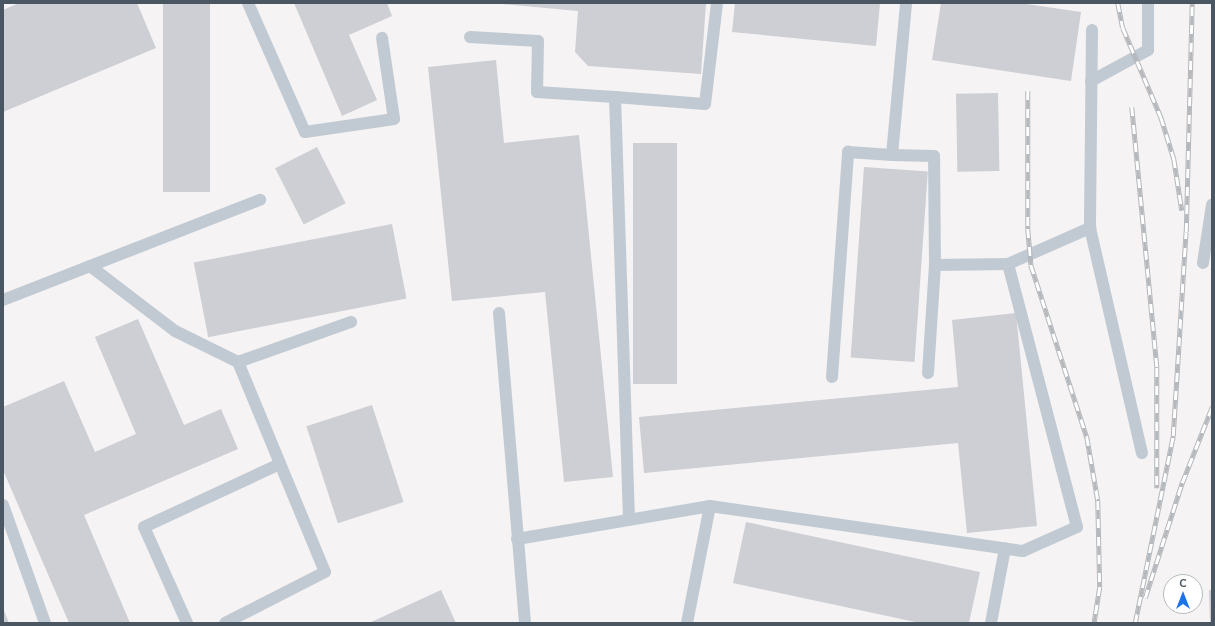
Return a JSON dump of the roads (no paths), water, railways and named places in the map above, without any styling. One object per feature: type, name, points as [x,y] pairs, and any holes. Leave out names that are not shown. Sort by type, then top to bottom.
[{"type":"lane","points":[[248,3],[305,132],[394,118],[382,38]]},
{"type":"lane","points":[[470,37],[538,41],[536,92],[706,104],[717,3]]},
{"type":"lane","points":[[892,155],[906,3]]},
{"type":"lane","points":[[1091,82],[1148,50],[1148,3]]},
{"type":"lane","points":[[1092,30],[1090,228],[1142,453]]},
{"type":"lane","points":[[615,98],[629,520]]},
{"type":"lane","points":[[832,377],[848,152],[934,156],[936,265],[928,373]]},
{"type":"lane","points":[[3,300],[260,200]]},
{"type":"lane","points":[[1203,263],[1212,205]]},
{"type":"lane","points":[[936,265],[1008,264],[1090,228]]},
{"type":"lane","points":[[517,539],[710,506],[1023,551],[1077,527],[1008,264]]},
{"type":"lane","points":[[90,266],[175,330],[238,362],[325,572],[225,623]]},
{"type":"lane","points":[[499,313],[525,623]]},
{"type":"lane","points":[[238,362],[350,322]]},
{"type":"lane","points":[[187,623],[144,527],[280,464]]},
{"type":"lane","points":[[3,505],[46,623]]},
{"type":"lane","points":[[687,623],[710,506]]},
{"type":"lane","points":[[991,623],[1005,548]]},
{"type":"railway","points":[[1118,3],[1123,28],[1161,117],[1174,159],[1182,210]]},
{"type":"railway","points":[[1135,623],[1173,436],[1186,232],[1192,3]]},
{"type":"railway","points":[[1028,91],[1028,229],[1031,265],[1087,437],[1098,501],[1100,587],[1094,623]]},
{"type":"railway","points":[[1132,107],[1157,368],[1157,488]]},
{"type":"railway","points":[[1145,598],[1182,483],[1212,407]]}]
